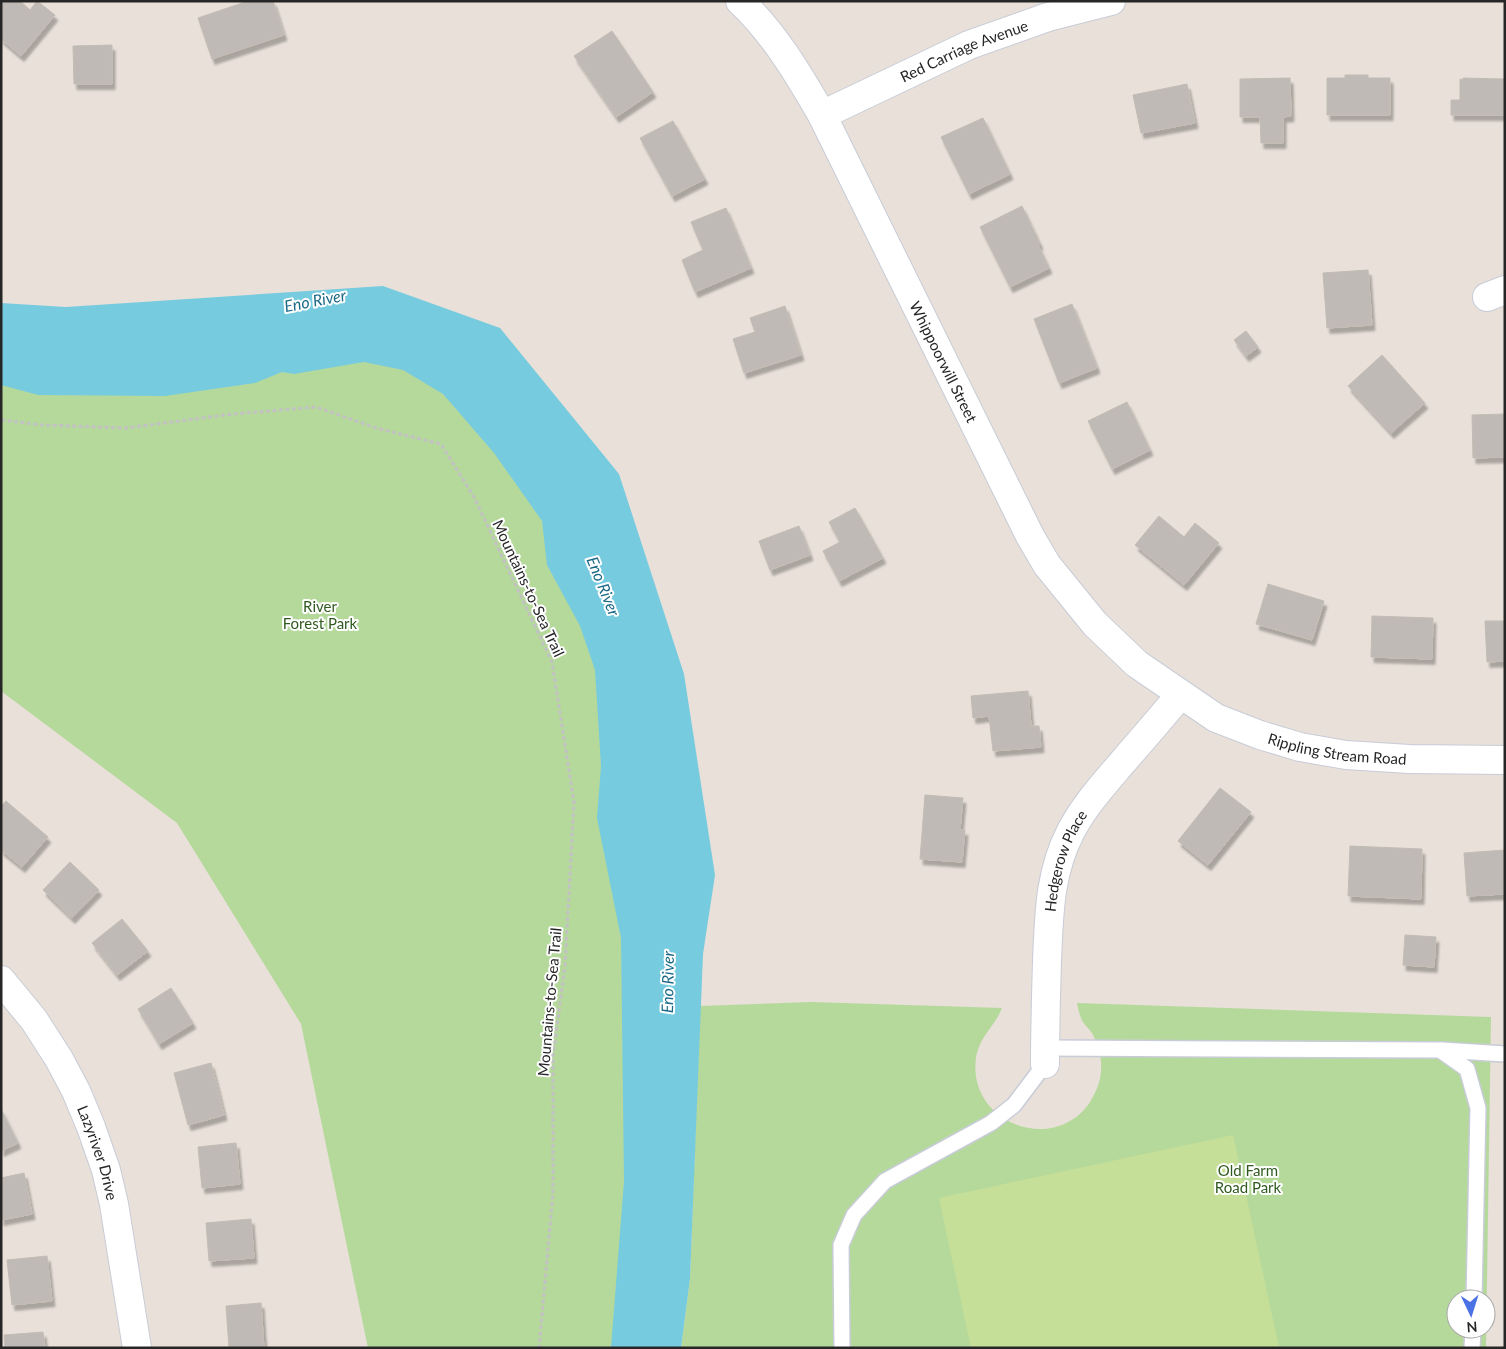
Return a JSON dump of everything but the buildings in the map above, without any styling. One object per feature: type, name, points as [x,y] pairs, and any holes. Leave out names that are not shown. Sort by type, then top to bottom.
[{"type":"street","name":"Whippoorwill Street","points":[[740,1],[778,45],[822,115],[1030,536],[1047,565],[1095,624],[1137,664],[1180,695]]},
{"type":"street","name":"Red Carriage Avenue","points":[[822,115],[969,45],[1048,17],[1112,1]]},
{"type":"street","name":"Rippling Stream Road","points":[[1180,695],[1216,718],[1260,736],[1300,747],[1346,755],[1505,760]]},
{"type":"street","name":"Hedgerow Place","points":[[1045,1056],[1048,914],[1059,860],[1070,832],[1082,812],[1180,695]]},
{"type":"street","name":"Lazyriver Drive","points":[[1,980],[34,1020],[59,1059],[76,1091],[91,1127],[106,1170],[114,1204],[136,1348]]},
{"type":"lane","points":[[1440,1050],[1468,1069],[1478,1108],[1474,1289]]},
{"type":"lane","points":[[842,1348],[841,1245],[854,1215],[886,1181],[991,1123],[1014,1105],[1045,1056],[1440,1050],[1505,1054]]},
{"type":"path","name":"Mountains-to-Sea Trail","points":[[1,420],[42,425],[126,428],[233,414],[316,407],[376,428],[441,444],[474,497],[552,662],[574,802],[564,966],[553,1056],[553,1193],[539,1348]]},
{"type":"green space","name":"River Forest Park","points":[[465,340],[662,735],[655,1348],[368,1348],[301,1024],[177,823],[1,691],[1,365]]},
{"type":"green space","name":"Old Farm Road Park","points":[[811,1002],[1002,1008],[978,1050],[976,1058],[977,1081],[985,1100],[999,1115],[1016,1125],[1036,1129],[1056,1127],[1074,1118],[1090,1102],[1099,1082],[1101,1060],[1099,1051],[1092,1033],[1082,1020],[1077,1003],[1491,1017],[1487,1289],[1446,1289],[1446,1339],[1486,1339],[1486,1348],[681,1348],[690,1279],[700,1006]]},
{"type":"green space","points":[[1233,1135],[1279,1348],[971,1348],[939,1198]]},
{"type":"water","name":"Eno River","points":[[383,286],[500,328],[619,474],[684,674],[715,875],[703,954],[690,1279],[681,1348],[611,1348],[624,1181],[621,938],[597,818],[601,766],[595,670],[580,626],[547,565],[542,521],[494,453],[443,394],[403,370],[364,362],[294,374],[282,372],[255,383],[165,396],[38,395],[1,385],[1,303],[66,307]]}]
